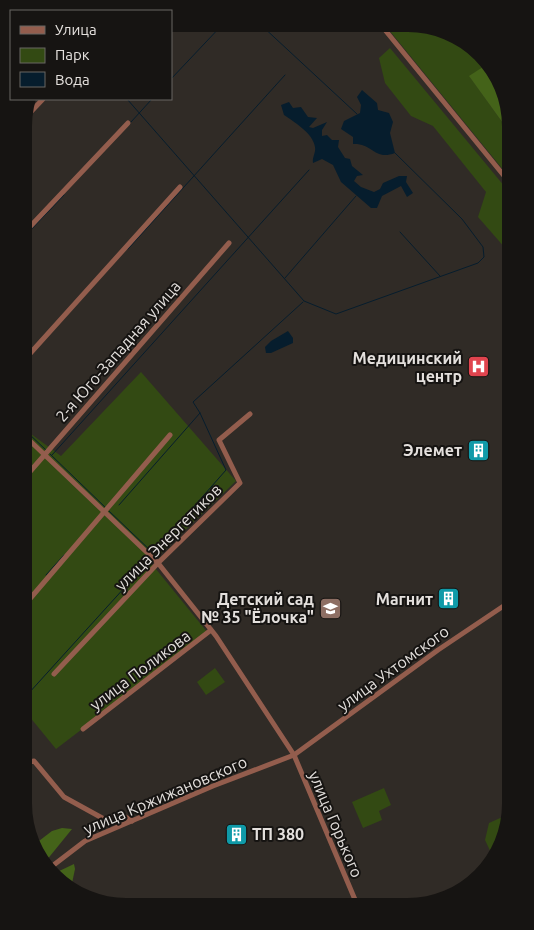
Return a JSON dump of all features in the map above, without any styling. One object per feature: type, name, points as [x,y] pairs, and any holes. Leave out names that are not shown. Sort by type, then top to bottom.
[{"type":"street","points":[[388,32],[502,173]]},
{"type":"street","points":[[32,225],[128,123]]},
{"type":"street","points":[[32,351],[180,188]]},
{"type":"street","name":"2-я Юго-Западная улица","points":[[32,469],[229,244]]},
{"type":"street","name":"улица Энергетиков","points":[[54,674],[158,563],[240,483],[218,440],[250,414]]},
{"type":"street","points":[[32,596],[170,435]]},
{"type":"street","name":"улица Горького","points":[[32,443],[158,563],[212,630],[294,755],[354,898]]},
{"type":"street","name":"улица Ухтомского","points":[[294,755],[438,650],[501,608]]},
{"type":"street","name":"улица Поликова","points":[[83,729],[212,630]]},
{"type":"street","name":"улица Кржижановского","points":[[55,864],[85,841],[213,786],[294,755]]},
{"type":"street","points":[[32,761],[34,761],[64,797],[104,819],[122,816],[132,821]]},
{"type":"green space","points":[[391,32],[408,32],[438,37],[460,48],[478,64],[482,68],[470,77],[502,121],[502,168]]},
{"type":"green space","points":[[390,48],[502,183],[502,244],[478,217],[486,192],[433,126],[411,116],[385,83],[379,58]]},
{"type":"green space","points":[[481,68],[486,74],[497,96],[502,121],[469,76]]},
{"type":"green space","points":[[141,372],[236,481],[151,563],[208,633],[56,749],[32,720],[32,435],[61,456]]},
{"type":"green space","points":[[215,668],[225,682],[206,695],[197,682]]},
{"type":"green space","points":[[384,788],[391,805],[379,811],[382,820],[363,828],[352,802]]},
{"type":"green space","points":[[500,818],[490,850],[485,840],[489,823]]},
{"type":"green space","points":[[62,828],[72,829],[49,857],[40,840],[52,831]]},
{"type":"green space","points":[[74,864],[73,881],[69,878],[60,870]]},
{"type":"water","points":[[362,90],[377,103],[378,110],[389,113],[393,122],[390,133],[395,153],[382,155],[360,144],[353,144],[353,137],[341,129],[344,121],[360,113],[361,105],[357,97]]},
{"type":"water","points":[[289,102],[293,108],[301,107],[308,117],[317,118],[309,127],[313,128],[327,122],[322,130],[322,136],[327,135],[332,140],[339,140],[338,147],[345,158],[350,159],[352,166],[363,175],[357,176],[354,181],[361,187],[374,192],[380,189],[383,183],[399,176],[407,176],[406,182],[413,193],[407,197],[401,186],[382,196],[377,208],[371,208],[341,182],[333,165],[322,159],[313,163],[315,147],[311,137],[284,115],[281,105]]},
{"type":"water","points":[[288,331],[293,338],[293,343],[271,353],[266,353],[265,347],[271,341]]},
{"type":"waterway","points":[[269,32],[357,114]]},
{"type":"waterway","points":[[172,78],[215,33]]},
{"type":"waterway","points":[[128,249],[285,75]]},
{"type":"waterway","points":[[128,100],[304,301],[336,314],[478,263],[484,257],[483,247],[462,219],[395,153]]},
{"type":"waterway","points":[[131,122],[151,100]]},
{"type":"waterway","points":[[52,455],[309,170]]},
{"type":"waterway","points":[[32,229],[64,195]]},
{"type":"waterway","points":[[285,278],[356,196]]},
{"type":"waterway","points":[[400,232],[440,276]]},
{"type":"waterway","points":[[109,511],[153,553],[226,470],[193,402],[303,302]]},
{"type":"waterway","points":[[119,505],[200,413]]},
{"type":"waterway","points":[[32,437],[47,451]]},
{"type":"waterway","points":[[50,454],[106,508]]},
{"type":"waterway","points":[[46,575],[64,555]]},
{"type":"waterway","points":[[32,690],[146,564]]},
{"type":"place","name":"Медицинский центр","points":[[478,367]]},
{"type":"place","name":"Элемет","points":[[478,450]]},
{"type":"place","name":"Магнит","points":[[449,599]]},
{"type":"place","name":"Детский сад № 35 \"Ёлочка\"","points":[[330,608]]},
{"type":"place","name":"ТП 380","points":[[236,834]]}]
